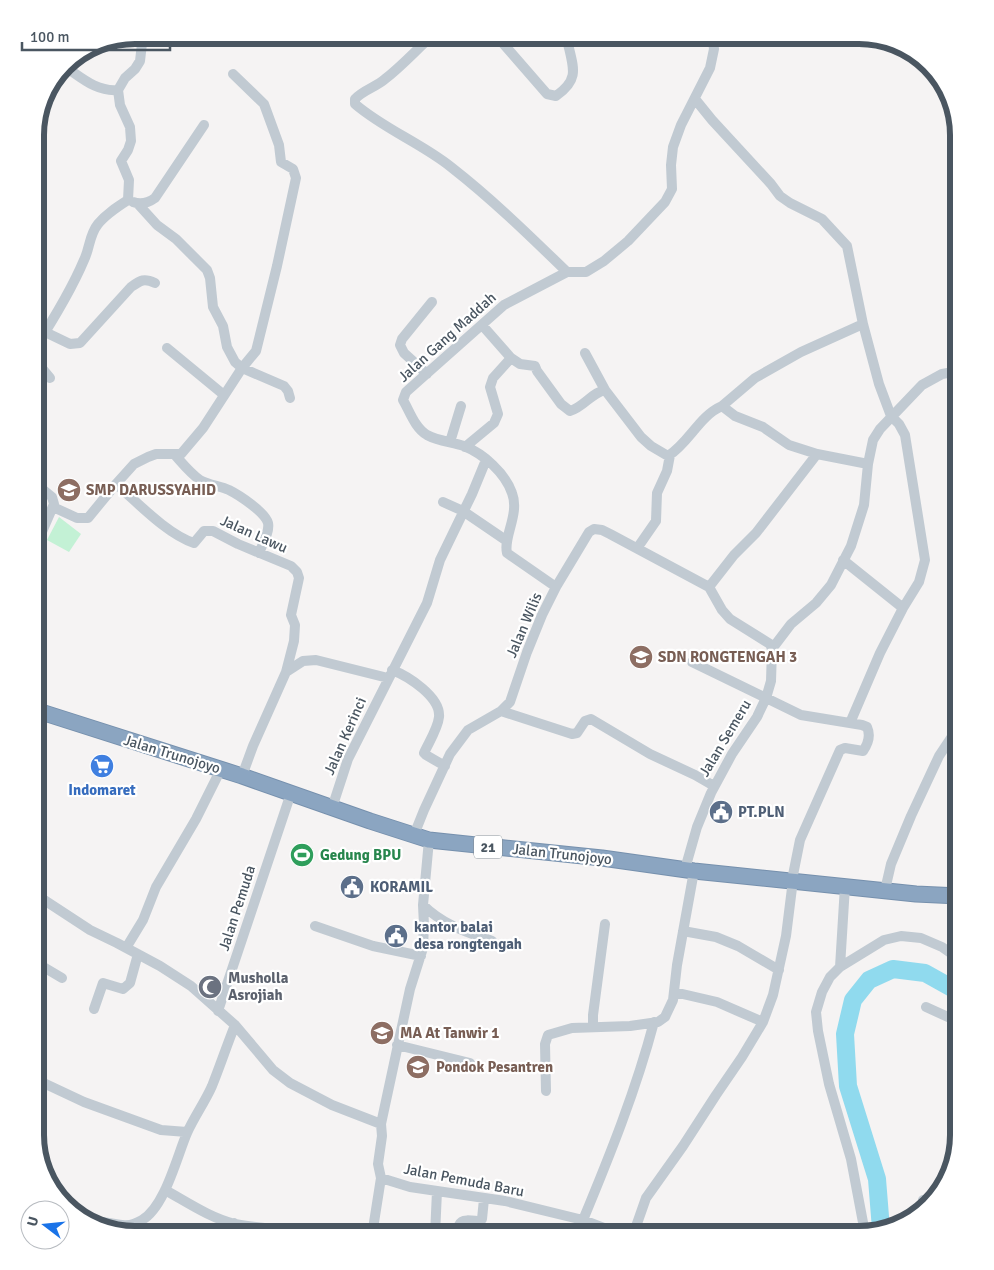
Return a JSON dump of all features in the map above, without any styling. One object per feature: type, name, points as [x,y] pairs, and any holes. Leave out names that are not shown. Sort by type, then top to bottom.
[{"type":"highway","name":"Jalan Trunojoyo","points":[[44,713],[222,769],[430,840],[602,858],[689,871],[950,895]]},
{"type":"street","points":[[128,200],[129,180],[121,161],[131,141],[130,127],[120,105],[118,90],[125,78],[135,70],[140,61],[142,44]]},
{"type":"street","points":[[423,44],[378,85],[359,94],[355,99],[355,104],[450,166],[522,229],[567,272]]},
{"type":"street","points":[[503,44],[547,94],[556,96],[565,90],[573,79],[574,69],[568,44]]},
{"type":"street","name":"Jalan Gang Maddah","points":[[508,541],[513,519],[513,496],[507,480],[486,460],[465,447],[426,435],[419,428],[403,400],[406,392],[454,347],[504,305],[567,272],[586,272],[604,261],[628,242],[665,202],[672,189],[671,165],[673,147],[681,125],[710,68],[714,50],[713,44]]},
{"type":"street","points":[[70,70],[99,88],[118,90]]},
{"type":"street","points":[[53,507],[77,518],[88,518],[134,464],[156,454],[181,454],[203,428],[242,368],[256,351],[296,178],[293,169],[281,162],[279,145],[264,104],[233,74]]},
{"type":"street","points":[[695,100],[780,196],[822,219],[847,246],[879,384],[891,416],[899,424],[905,435],[925,560],[919,582],[903,608],[880,653],[850,723]]},
{"type":"street","points":[[138,204],[148,203],[155,198],[204,126]]},
{"type":"street","points":[[128,200],[138,204],[157,225],[176,239],[207,270],[210,278],[213,307],[224,326],[227,347],[235,362],[242,368],[284,386],[290,398]]},
{"type":"street","points":[[128,200],[110,213],[97,226],[89,240],[86,258],[63,304],[45,332],[70,344],[80,343],[140,280],[147,279],[155,283]]},
{"type":"street","points":[[427,374],[404,353],[400,346],[402,339],[432,302]]},
{"type":"street","points":[[638,547],[656,521],[657,493],[667,471],[670,455],[704,418],[722,406],[755,378],[801,352],[864,324]]},
{"type":"street","points":[[482,325],[511,358],[520,364],[535,366],[561,404],[570,411],[579,408],[586,400],[605,390]]},
{"type":"street","points":[[167,348],[224,395]]},
{"type":"street","points":[[585,353],[605,390],[641,437],[651,446],[668,456],[670,455]]},
{"type":"street","points":[[465,447],[494,422],[498,414],[490,387],[493,378],[511,358]]},
{"type":"street","points":[[44,371],[50,378]]},
{"type":"street","points":[[772,650],[791,624],[816,603],[831,584],[851,546],[864,505],[868,464],[873,440],[891,416],[922,385],[942,374],[950,373]]},
{"type":"street","points":[[450,442],[461,406]]},
{"type":"street","points":[[722,406],[735,416],[763,428],[789,445],[817,454],[868,464]]},
{"type":"street","points":[[772,650],[770,644],[730,619],[722,610],[709,587],[734,555],[756,533],[817,454]]},
{"type":"street","points":[[175,455],[191,474],[202,481],[228,489],[256,509],[264,518],[268,523],[259,553]]},
{"type":"street","name":"Jalan Kerinci","points":[[332,808],[348,759],[427,603],[440,560],[486,460]]},
{"type":"street","name":"Jalan Lawu","points":[[116,484],[142,509],[184,540],[194,543],[204,531],[209,530],[292,566],[297,572],[299,578],[291,615],[295,625],[294,641],[286,672],[253,746],[242,776]]},
{"type":"street","points":[[44,490],[52,497],[54,502],[44,528]]},
{"type":"street","points":[[443,502],[462,511],[508,541],[507,553],[556,587]]},
{"type":"street","name":"Jalan Wilis","points":[[414,835],[450,754],[468,730],[501,711],[510,702],[535,631],[556,587],[589,532],[594,529],[602,530],[638,547],[709,587]]},
{"type":"street","points":[[843,560],[903,608]]},
{"type":"street","name":"Jalan Semeru","points":[[654,1022],[658,1022],[665,1016],[673,1000],[689,871],[697,827],[714,786],[757,717],[766,698],[771,681],[772,650]]},
{"type":"street","points":[[286,672],[303,661],[316,660],[406,677],[435,702],[439,709],[439,719],[424,753],[445,766]]},
{"type":"street","points":[[636,1226],[646,1198],[683,1146],[763,1022],[773,995],[786,936],[792,880],[800,840],[840,750],[845,748],[863,751],[870,735],[867,728],[801,714],[692,662]]},
{"type":"street","points":[[501,711],[572,734],[577,733],[585,721],[592,719],[650,754],[714,786]]},
{"type":"street","points":[[885,890],[891,864],[911,816],[939,756],[950,740]]},
{"type":"street","points":[[126,948],[143,920],[156,887],[196,819],[222,769]]},
{"type":"street","name":"Jalan Pemuda","points":[[218,1011],[290,793]]},
{"type":"street","name":"Jalan Pemuda Baru","points":[[430,840],[423,905],[424,925],[421,956],[412,978],[381,1124],[382,1136],[378,1164],[381,1178],[410,1187],[505,1201],[583,1220],[591,1226]]},
{"type":"street","points":[[840,967],[845,886]]},
{"type":"street","points":[[44,900],[90,930],[138,954],[190,986],[235,1025],[273,1070],[290,1083],[332,1105],[381,1124]]},
{"type":"street","points":[[423,905],[434,916],[455,928],[492,941]]},
{"type":"street","points":[[593,1027],[605,924]]},
{"type":"street","points":[[315,926],[372,946],[421,956]]},
{"type":"street","points":[[683,931],[716,937],[738,946],[779,970]]},
{"type":"street","points":[[863,1226],[850,1160],[829,1084],[818,1031],[816,1012],[822,992],[830,977],[840,967],[884,940],[901,936],[921,938],[950,953]]},
{"type":"street","points":[[94,1009],[102,983],[123,988],[128,985],[138,954]]},
{"type":"street","points":[[44,967],[62,978]]},
{"type":"street","points":[[674,992],[717,1002],[763,1022]]},
{"type":"street","points":[[926,1007],[950,1018]]},
{"type":"street","points":[[546,1091],[546,1037],[553,1032],[593,1027],[630,1026],[654,1022],[644,1059],[620,1127],[583,1220]]},
{"type":"street","points":[[123,1226],[141,1221],[156,1207],[171,1179],[187,1132],[211,1087],[235,1025]]},
{"type":"street","points":[[397,1046],[470,1063]]},
{"type":"street","points":[[44,1082],[84,1102],[161,1130],[187,1132]]},
{"type":"street","points":[[373,1226],[381,1178]]},
{"type":"street","points":[[165,1190],[208,1214],[234,1223],[259,1226]]},
{"type":"street","points":[[435,1226],[437,1191]]},
{"type":"street","points":[[458,1226],[464,1220],[479,1221],[482,1219],[484,1199]]},
{"type":"green space","points":[[59,517],[81,534],[69,552],[47,540]]},
{"type":"waterway","points":[[881,1224],[877,1179],[848,1086],[845,1034],[853,1000],[869,980],[893,969],[925,973],[950,987]]},
{"type":"place","name":"SMP DARUSSYAHID","points":[[69,490]]},
{"type":"place","name":"SDN RONGTENGAH 3","points":[[641,657]]},
{"type":"place","name":"Indomaret","points":[[102,766]]},
{"type":"place","name":"PT.PLN","points":[[721,812]]},
{"type":"place","name":"Gedung BPU","points":[[302,855]]},
{"type":"place","name":"KORAMIL","points":[[352,887]]},
{"type":"place","name":"kantor balai desa rongtengah","points":[[396,936]]},
{"type":"place","name":"Musholla Asrojiah","points":[[210,987]]},
{"type":"place","name":"MA At Tanwir 1","points":[[382,1033]]},
{"type":"place","name":"Pondok Pesantren","points":[[418,1067]]}]
